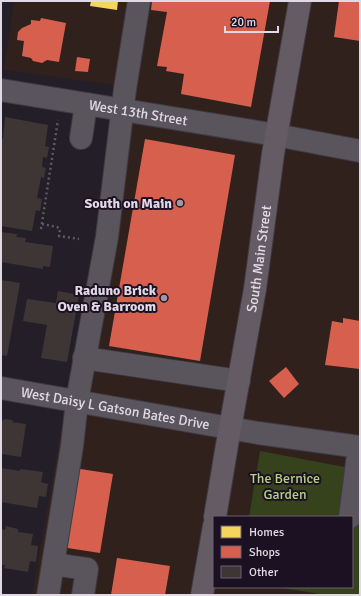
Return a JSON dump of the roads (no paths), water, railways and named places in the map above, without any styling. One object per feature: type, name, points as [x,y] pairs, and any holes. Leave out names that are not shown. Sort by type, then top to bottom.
[{"type":"main road","name":"South Main Street","points":[[215,516],[255,289],[276,135],[300,1]]},
{"type":"main road","points":[[202,595],[213,538]]},
{"type":"street","points":[[48,595],[72,446],[77,400],[107,238],[122,111],[139,1]]},
{"type":"street","name":"West 13th Street","points":[[1,90],[276,135],[360,151]]},
{"type":"street","points":[[81,138],[86,104]]},
{"type":"street","points":[[84,358],[239,381]]},
{"type":"street","name":"West Daisy L Gatson Bates Drive","points":[[1,388],[258,432],[360,447]]},
{"type":"street","points":[[350,516],[360,447]]},
{"type":"street","points":[[53,564],[87,569],[83,595]]},
{"type":"place","name":"South on Main","points":[[180,203]]},
{"type":"place","name":"Raduno Brick Oven & Barroom","points":[[164,298]]},
{"type":"park label","name":"The Bernice Garden","points":[[285,486]]}]
